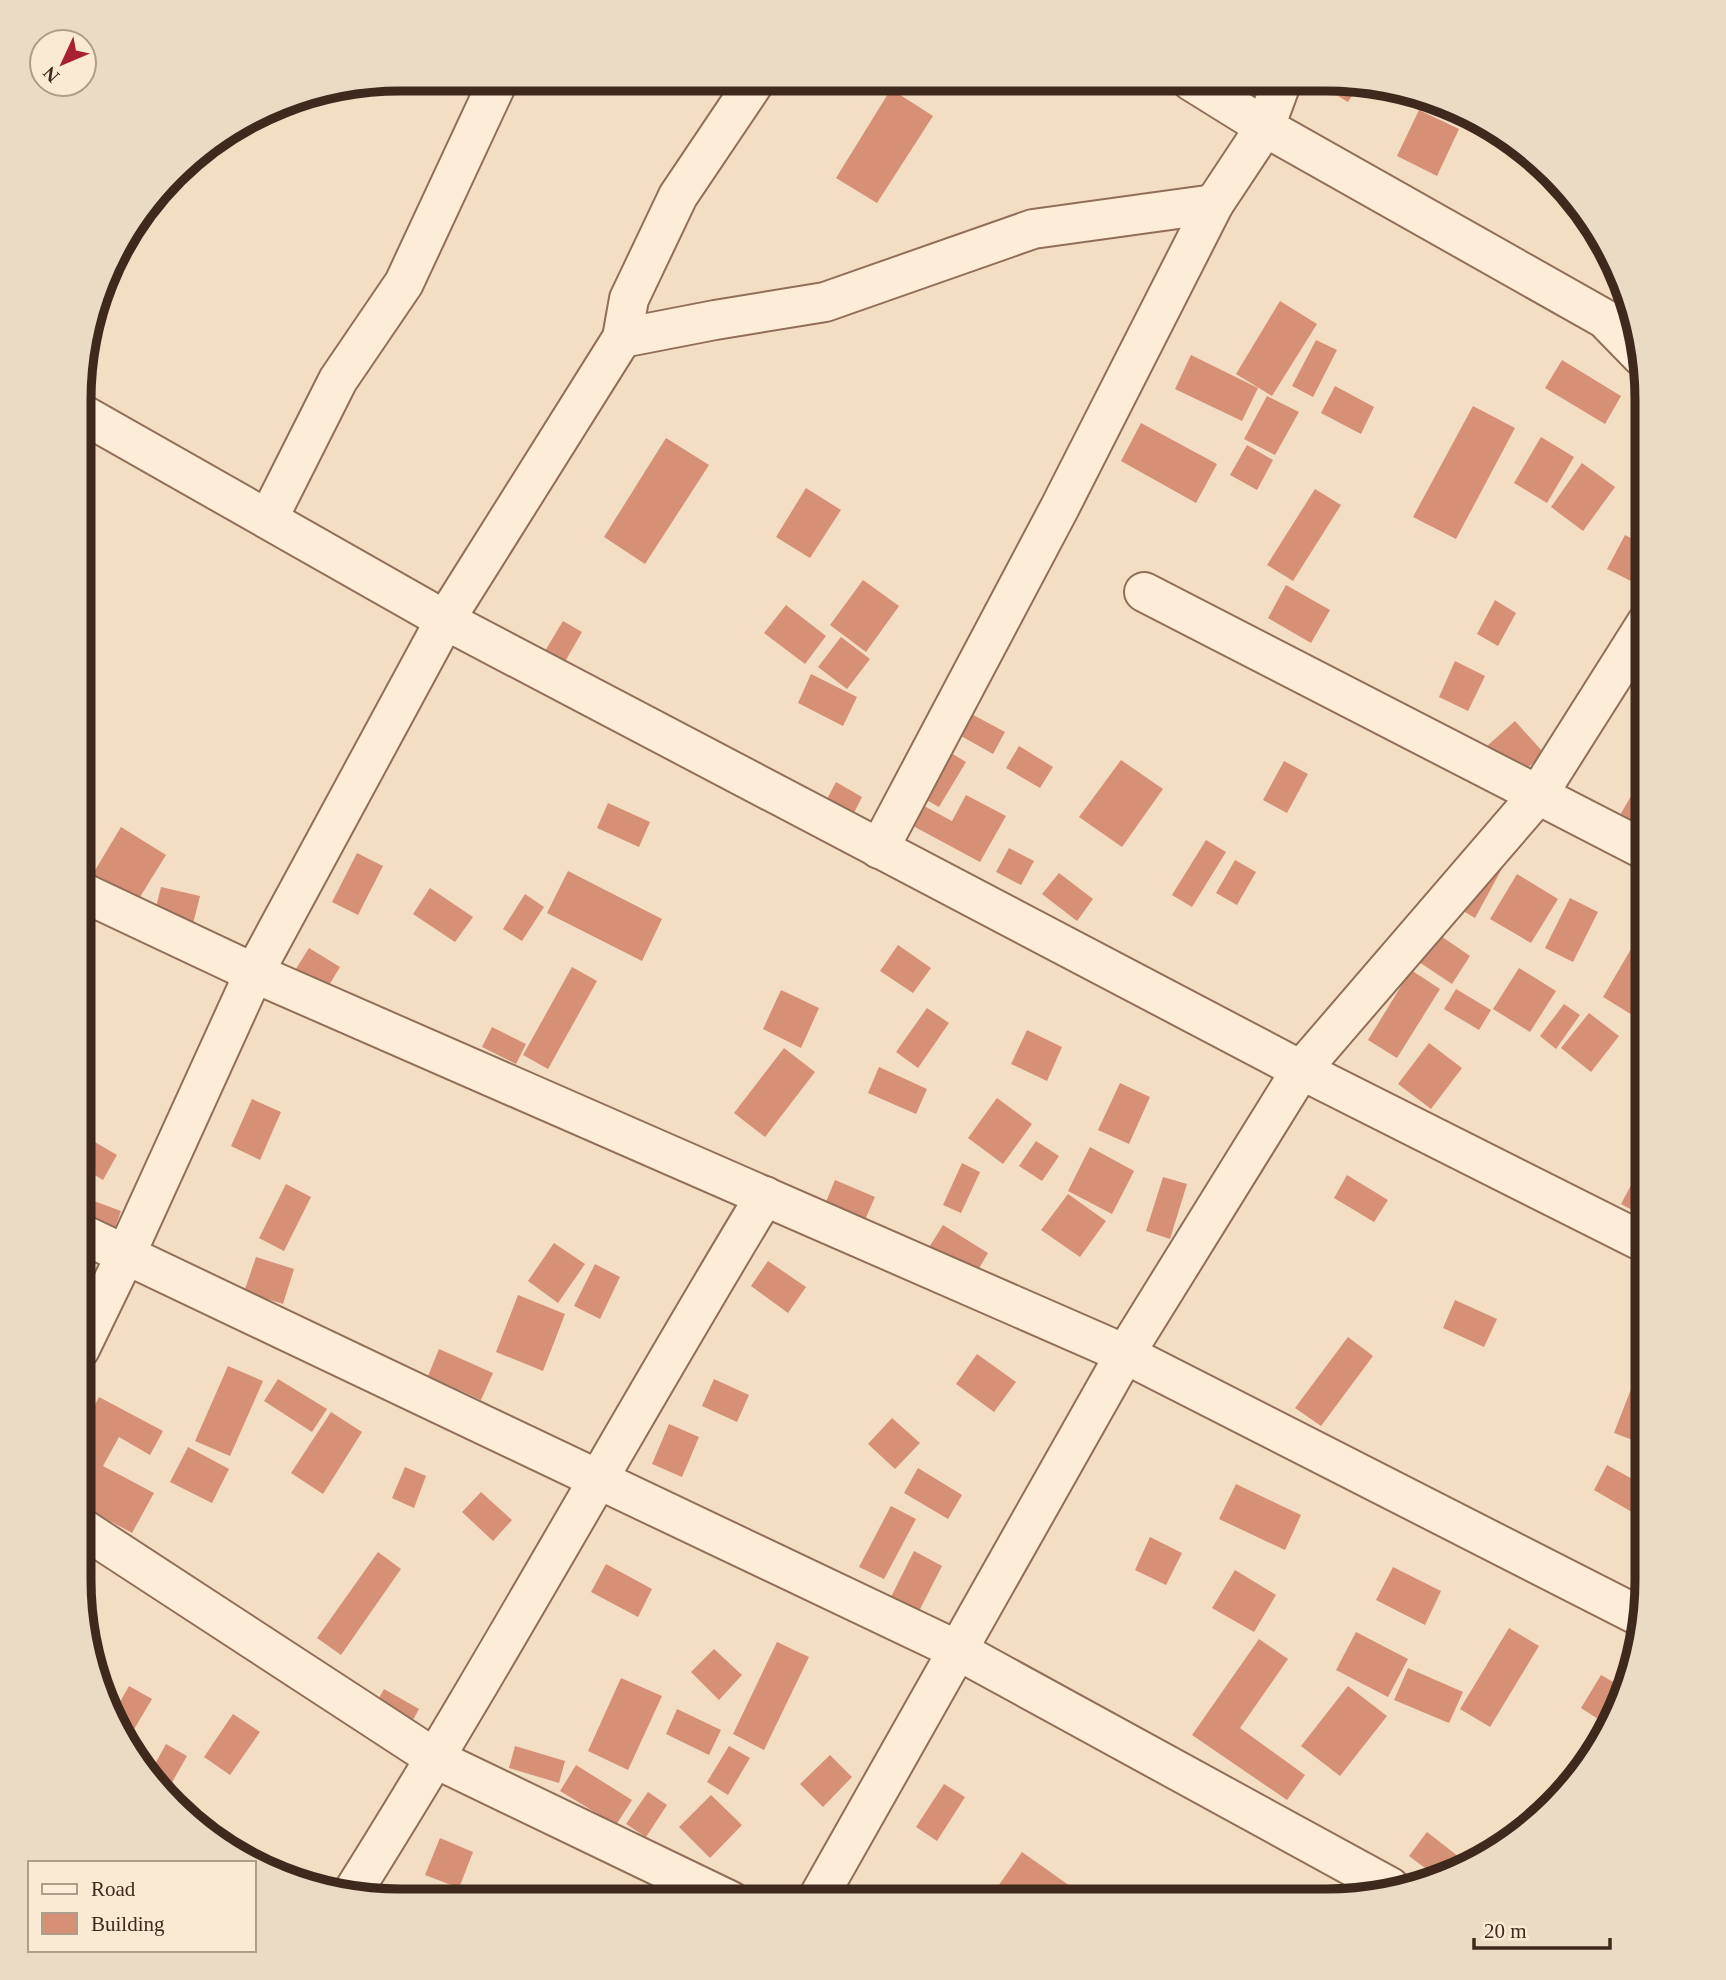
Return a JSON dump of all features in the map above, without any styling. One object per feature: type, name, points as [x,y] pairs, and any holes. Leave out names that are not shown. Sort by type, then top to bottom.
[{"type":"street","points":[[268,519],[338,380],[404,283],[493,91]]},
{"type":"street","points":[[91,1326],[254,973],[444,620],[622,338],[629,299],[678,195],[749,91]]},
{"type":"street","points":[[1207,91],[1265,127],[1605,319],[1630,344]]},
{"type":"street","points":[[879,849],[1060,507],[1214,204],[1265,127],[1278,91]]},
{"type":"street","points":[[622,338],[825,302],[1033,229],[1214,204]]},
{"type":"street","points":[[91,418],[444,620],[1301,1070],[1635,1238]]},
{"type":"street","points":[[1144,592],[1635,845]]},
{"type":"street","points":[[822,1889],[1125,1354],[1301,1070],[1537,796],[1635,641]]},
{"type":"street","points":[[91,896],[254,973],[1125,1354],[1633,1613]]},
{"type":"street","points":[[357,1886],[436,1759],[684,1330],[765,1196]]},
{"type":"street","points":[[91,1238],[957,1650],[1383,1883]]},
{"type":"street","points":[[91,1534],[436,1759],[708,1889]]},
{"type":"building","points":[[890,91],[894,91],[933,116],[877,203],[836,178]]},
{"type":"building","points":[[1330,91],[1354,93],[1348,102]]},
{"type":"building","points":[[1419,110],[1459,129],[1437,176],[1397,156]]},
{"type":"building","points":[[1482,133],[1503,147],[1502,149],[1481,135]]},
{"type":"building","points":[[1280,301],[1317,324],[1272,396],[1236,374]]},
{"type":"building","points":[[1316,340],[1337,350],[1313,397],[1292,386]]},
{"type":"building","points":[[1191,355],[1258,388],[1242,421],[1175,389]]},
{"type":"building","points":[[1562,360],[1621,396],[1605,424],[1545,388]]},
{"type":"building","points":[[1335,386],[1374,407],[1361,434],[1321,413]]},
{"type":"building","points":[[1267,396],[1299,412],[1275,455],[1244,439]]},
{"type":"building","points":[[1473,406],[1515,428],[1456,539],[1413,517]]},
{"type":"building","points":[[1141,423],[1217,464],[1196,503],[1121,461]]},
{"type":"building","points":[[1541,437],[1574,457],[1547,503],[1514,483]]},
{"type":"building","points":[[666,438],[709,465],[645,564],[604,537]]},
{"type":"building","points":[[1247,445],[1273,460],[1257,490],[1230,475]]},
{"type":"building","points":[[1582,463],[1615,487],[1583,531],[1551,507]]},
{"type":"building","points":[[806,488],[841,510],[810,558],[776,537]]},
{"type":"building","points":[[1315,489],[1341,505],[1293,581],[1267,565]]},
{"type":"building","points":[[1625,535],[1635,540],[1635,583],[1607,569]]},
{"type":"building","points":[[863,580],[899,606],[866,652],[830,625]]},
{"type":"building","points":[[1286,585],[1330,610],[1311,643],[1268,618]]},
{"type":"building","points":[[1495,600],[1516,613],[1498,646],[1477,634]]},
{"type":"building","points":[[786,605],[826,636],[805,664],[764,633]]},
{"type":"building","points":[[563,621],[582,632],[559,672],[539,661]]},
{"type":"building","points":[[841,637],[870,659],[847,689],[818,667]]},
{"type":"building","points":[[1455,661],[1485,676],[1468,711],[1439,697]]},
{"type":"building","points":[[811,674],[857,697],[843,726],[798,703]]},
{"type":"building","points":[[966,711],[1005,732],[993,754],[954,732]]},
{"type":"building","points":[[1515,721],[1544,753],[1516,779],[1487,746]]},
{"type":"building","points":[[1019,746],[1053,767],[1040,788],[1006,768]]},
{"type":"building","points":[[941,747],[966,762],[939,807],[914,793]]},
{"type":"building","points":[[1121,760],[1163,789],[1122,847],[1079,817]]},
{"type":"building","points":[[1284,761],[1308,774],[1287,813],[1263,800]]},
{"type":"building","points":[[836,782],[862,797],[852,817],[825,803]]},
{"type":"building","points":[[1634,791],[1635,824],[1620,815]]},
{"type":"building","points":[[966,795],[1006,816],[980,862],[900,819],[911,799],[952,821]]},
{"type":"building","points":[[608,803],[650,822],[639,847],[597,828]]},
{"type":"building","points":[[121,827],[166,855],[135,905],[91,877]]},
{"type":"building","points":[[1206,840],[1226,852],[1192,907],[1172,895]]},
{"type":"building","points":[[1009,848],[1034,861],[1021,885],[996,872]]},
{"type":"building","points":[[1478,849],[1505,863],[1475,918],[1448,902]]},
{"type":"building","points":[[357,853],[383,866],[358,915],[332,902]]},
{"type":"building","points":[[1235,860],[1256,872],[1237,905],[1216,893]]},
{"type":"building","points":[[568,871],[662,919],[642,961],[547,913]]},
{"type":"building","points":[[1059,873],[1093,899],[1077,921],[1042,894]]},
{"type":"building","points":[[1517,874],[1558,899],[1531,943],[1490,919]]},
{"type":"building","points":[[161,887],[200,896],[193,924],[154,915]]},
{"type":"building","points":[[430,888],[473,917],[455,942],[413,914]]},
{"type":"building","points":[[525,894],[544,907],[522,941],[503,929]]},
{"type":"building","points":[[1570,898],[1598,912],[1573,962],[1545,948]]},
{"type":"building","points":[[1435,932],[1470,956],[1452,984],[1416,960]]},
{"type":"building","points":[[1635,942],[1635,1017],[1603,997]]},
{"type":"building","points":[[898,945],[931,968],[913,993],[880,971]]},
{"type":"building","points":[[309,948],[340,967],[325,992],[294,972]]},
{"type":"building","points":[[572,967],[597,981],[548,1069],[523,1055]]},
{"type":"building","points":[[1519,968],[1556,991],[1530,1032],[1493,1009]]},
{"type":"building","points":[[1411,970],[1440,989],[1397,1058],[1368,1040]]},
{"type":"building","points":[[1456,989],[1491,1010],[1479,1030],[1444,1009]]},
{"type":"building","points":[[781,990],[819,1008],[801,1048],[763,1029]]},
{"type":"building","points":[[1564,1004],[1580,1015],[1556,1049],[1540,1036]]},
{"type":"building","points":[[927,1008],[949,1023],[918,1068],[896,1052]]},
{"type":"building","points":[[1589,1013],[1619,1036],[1591,1072],[1561,1048]]},
{"type":"building","points":[[492,1027],[526,1044],[516,1064],[482,1047]]},
{"type":"building","points":[[1027,1030],[1062,1047],[1047,1081],[1011,1064]]},
{"type":"building","points":[[1429,1043],[1462,1068],[1431,1109],[1398,1084]]},
{"type":"building","points":[[784,1048],[815,1072],[765,1137],[734,1113]]},
{"type":"building","points":[[879,1067],[927,1089],[916,1114],[868,1093]]},
{"type":"building","points":[[1120,1083],[1150,1097],[1129,1144],[1098,1130]]},
{"type":"building","points":[[997,1098],[1032,1124],[1003,1164],[968,1138]]},
{"type":"building","points":[[252,1099],[281,1112],[260,1160],[231,1146]]},
{"type":"building","points":[[91,1140],[117,1155],[103,1180],[91,1173]]},
{"type":"building","points":[[1036,1141],[1059,1156],[1042,1181],[1019,1166]]},
{"type":"building","points":[[1090,1147],[1134,1171],[1112,1214],[1068,1191]]},
{"type":"building","points":[[962,1163],[980,1172],[961,1213],[943,1205]]},
{"type":"building","points":[[1347,1175],[1388,1200],[1374,1222],[1334,1198]]},
{"type":"building","points":[[1163,1177],[1187,1184],[1170,1239],[1146,1231]]},
{"type":"building","points":[[1635,1178],[1635,1212],[1621,1204]]},
{"type":"building","points":[[835,1180],[875,1197],[864,1222],[825,1204]]},
{"type":"building","points":[[286,1184],[311,1197],[284,1251],[259,1238]]},
{"type":"building","points":[[1068,1194],[1106,1221],[1080,1257],[1041,1230]]},
{"type":"building","points":[[91,1200],[121,1211],[111,1240],[91,1232]]},
{"type":"building","points":[[943,1225],[988,1253],[974,1277],[928,1249]]},
{"type":"building","points":[[554,1243],[585,1264],[558,1303],[528,1281]]},
{"type":"building","points":[[256,1257],[294,1269],[283,1304],[244,1292]]},
{"type":"building","points":[[768,1261],[806,1287],[788,1313],[751,1286]]},
{"type":"building","points":[[595,1264],[620,1277],[600,1319],[574,1306]]},
{"type":"building","points":[[518,1295],[565,1314],[543,1371],[496,1352]]},
{"type":"building","points":[[1455,1300],[1497,1319],[1484,1347],[1443,1328]]},
{"type":"building","points":[[1348,1337],[1373,1356],[1321,1426],[1295,1408]]},
{"type":"building","points":[[439,1349],[493,1373],[481,1400],[428,1376]]},
{"type":"building","points":[[977,1354],[1016,1382],[994,1412],[956,1384]]},
{"type":"building","points":[[228,1366],[263,1381],[230,1456],[195,1441]]},
{"type":"building","points":[[278,1379],[327,1409],[312,1432],[264,1401]]},
{"type":"building","points":[[714,1379],[749,1395],[737,1422],[702,1406]]},
{"type":"building","points":[[1631,1389],[1635,1390],[1635,1441],[1614,1433]]},
{"type":"building","points":[[99,1397],[163,1431],[150,1455],[119,1437],[103,1466],[154,1493],[132,1533],[91,1511],[91,1412]]},
{"type":"building","points":[[331,1412],[362,1432],[323,1494],[291,1473]]},
{"type":"building","points":[[892,1418],[920,1443],[895,1469],[868,1444]]},
{"type":"building","points":[[669,1424],[699,1437],[682,1477],[652,1464]]},
{"type":"building","points":[[188,1447],[229,1469],[212,1503],[170,1482]]},
{"type":"building","points":[[1607,1465],[1635,1480],[1635,1514],[1594,1490]]},
{"type":"building","points":[[405,1467],[426,1476],[414,1508],[392,1498]]},
{"type":"building","points":[[918,1468],[962,1495],[948,1519],[904,1493]]},
{"type":"building","points":[[1236,1484],[1301,1515],[1285,1550],[1219,1519]]},
{"type":"building","points":[[481,1492],[512,1520],[493,1541],[462,1512]]},
{"type":"building","points":[[891,1506],[916,1519],[884,1579],[859,1567]]},
{"type":"building","points":[[1150,1537],[1182,1553],[1166,1585],[1135,1570]]},
{"type":"building","points":[[914,1551],[942,1566],[916,1617],[888,1603]]},
{"type":"building","points":[[378,1552],[401,1569],[341,1655],[317,1638]]},
{"type":"building","points":[[606,1564],[652,1589],[638,1617],[591,1592]]},
{"type":"building","points":[[1393,1567],[1441,1591],[1425,1625],[1376,1600]]},
{"type":"building","points":[[1235,1570],[1276,1595],[1254,1632],[1212,1608]]},
{"type":"building","points":[[1509,1628],[1539,1646],[1490,1727],[1460,1709]]},
{"type":"building","points":[[1356,1632],[1408,1659],[1388,1697],[1336,1670]]},
{"type":"building","points":[[1259,1639],[1288,1659],[1240,1728],[1305,1775],[1287,1800],[1192,1735]]},
{"type":"building","points":[[777,1642],[809,1657],[764,1750],[733,1734]]},
{"type":"building","points":[[714,1649],[742,1675],[719,1700],[691,1672]]},
{"type":"building","points":[[1408,1668],[1463,1692],[1449,1723],[1394,1700]]},
{"type":"building","points":[[1601,1675],[1617,1684],[1601,1721],[1581,1708]]},
{"type":"building","points":[[621,1678],[662,1696],[628,1770],[588,1751]]},
{"type":"building","points":[[129,1686],[152,1699],[131,1734],[118,1705]]},
{"type":"building","points":[[1348,1686],[1387,1716],[1340,1776],[1301,1746]]},
{"type":"building","points":[[384,1689],[419,1709],[404,1736],[369,1716]]},
{"type":"building","points":[[677,1709],[721,1730],[709,1755],[666,1734]]},
{"type":"building","points":[[233,1714],[260,1732],[230,1775],[204,1757]]},
{"type":"building","points":[[166,1744],[187,1756],[170,1786],[154,1766]]},
{"type":"building","points":[[515,1746],[565,1761],[559,1783],[509,1768]]},
{"type":"building","points":[[729,1746],[750,1758],[728,1795],[707,1782]]},
{"type":"building","points":[[830,1755],[852,1777],[823,1807],[800,1784]]},
{"type":"building","points":[[576,1765],[632,1800],[616,1825],[560,1791]]},
{"type":"building","points":[[944,1784],[965,1797],[937,1841],[916,1827]]},
{"type":"building","points":[[648,1792],[667,1805],[646,1837],[626,1824]]},
{"type":"building","points":[[711,1795],[742,1825],[710,1858],[679,1827]]},
{"type":"building","points":[[1427,1832],[1460,1858],[1429,1871],[1409,1856]]},
{"type":"building","points":[[440,1838],[473,1852],[459,1888],[425,1875]]},
{"type":"building","points":[[1022,1852],[1070,1886],[1068,1889],[996,1889]]}]
